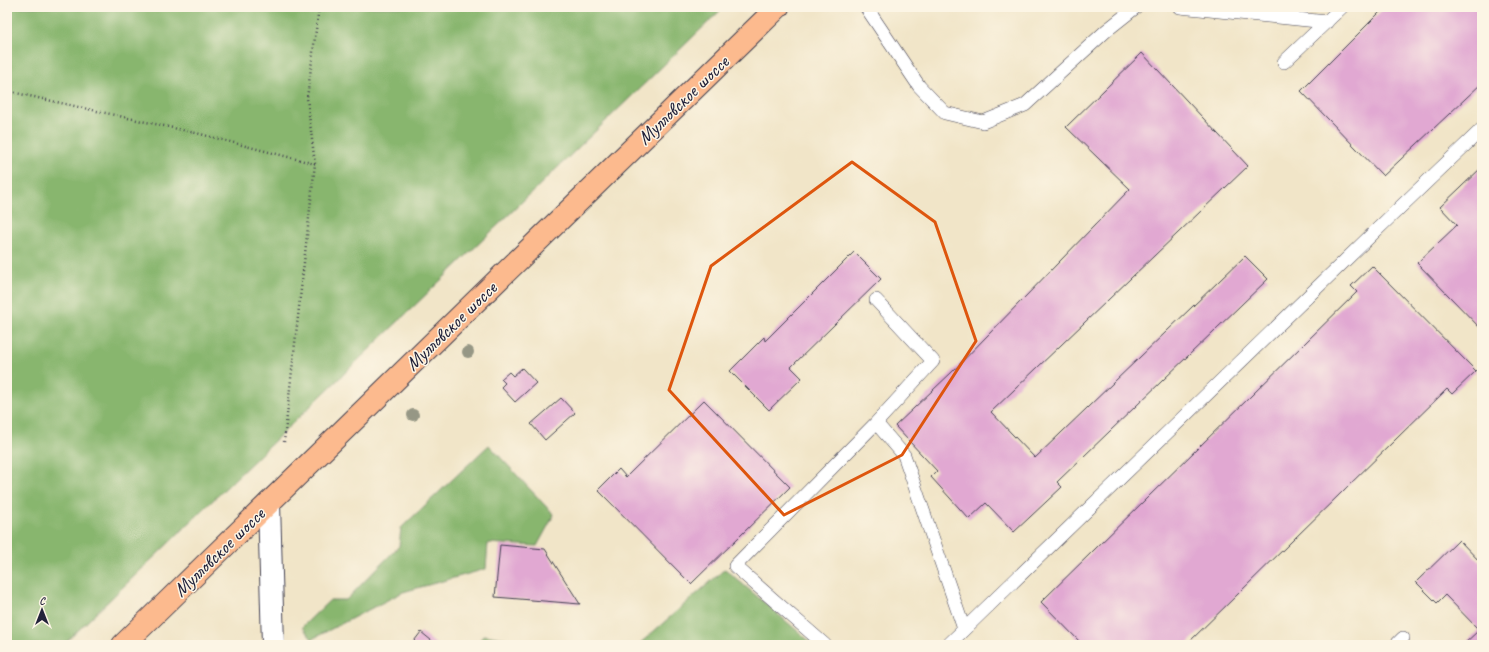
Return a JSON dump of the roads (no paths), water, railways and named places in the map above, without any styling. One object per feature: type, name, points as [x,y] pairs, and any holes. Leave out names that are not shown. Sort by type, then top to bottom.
[{"type":"highway","name":"Мулловское шоссе","points":[[124,645],[778,7]]},
{"type":"street","points":[[269,503],[273,645]]},
{"type":"lane","points":[[866,7],[919,86],[945,113],[983,122],[1025,105],[1107,30],[1136,7]]},
{"type":"lane","points":[[1180,7],[1327,22]]},
{"type":"lane","points":[[1284,62],[1342,7]]},
{"type":"lane","points":[[948,645],[1482,129]]},
{"type":"lane","points":[[826,645],[735,566],[876,423],[933,361],[876,300]]},
{"type":"lane","points":[[876,423],[904,455],[964,629]]}]
